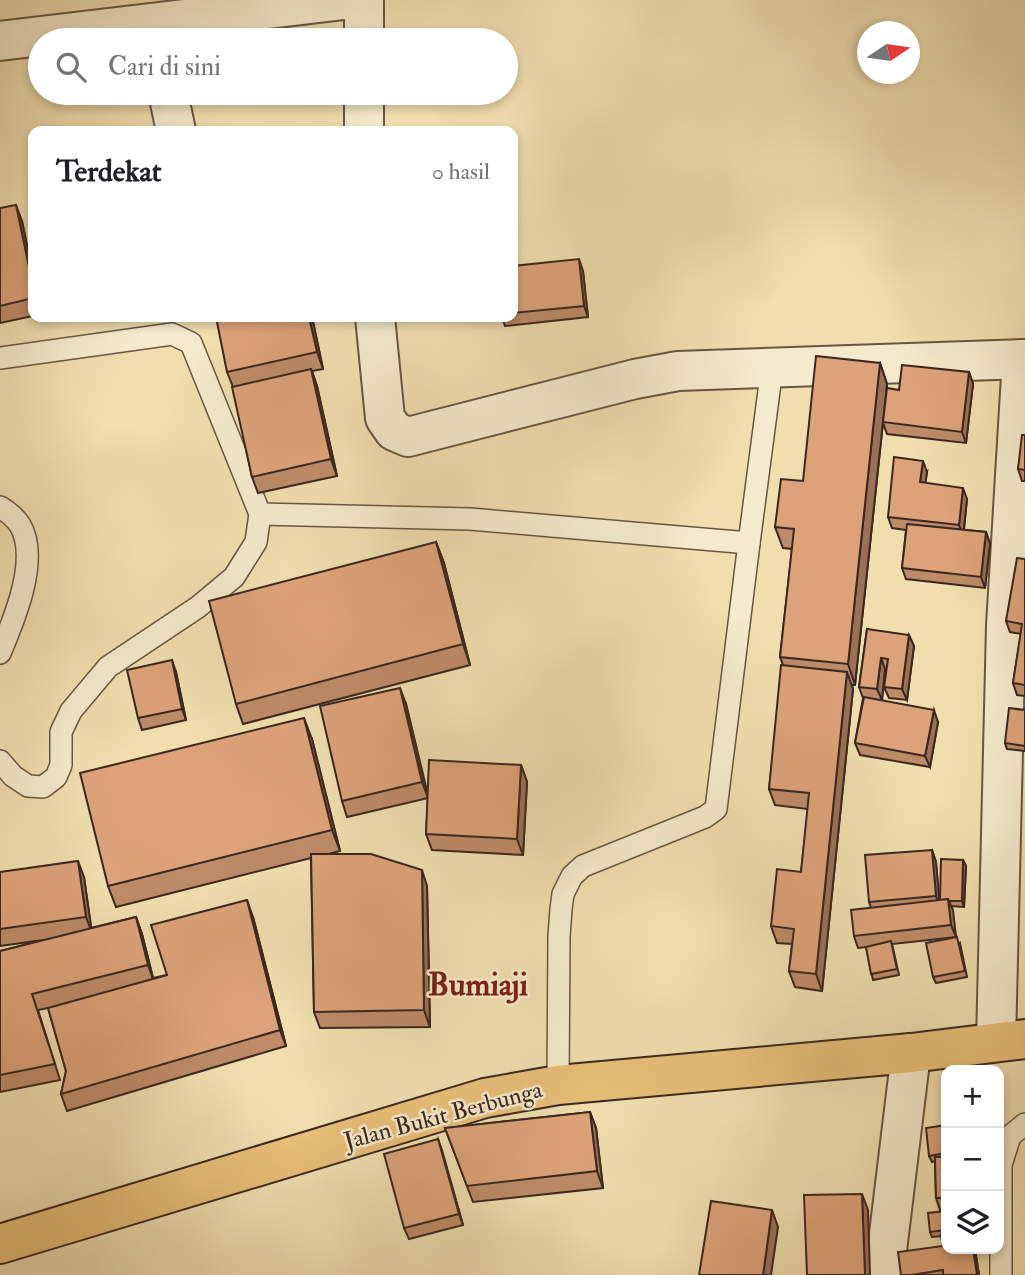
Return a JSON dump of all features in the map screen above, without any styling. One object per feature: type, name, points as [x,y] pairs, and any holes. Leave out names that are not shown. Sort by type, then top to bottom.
[{"type":"main road","name":"Jalan Bukit Berbunga","points":[[0,1244],[485,1098],[558,1085],[911,1053],[1011,1041]]},
{"type":"street","points":[[104,28],[344,0]]},
{"type":"street","points":[[364,0],[364,28]]},
{"type":"street","points":[[0,41],[28,38]]},
{"type":"street","points":[[171,105],[175,126]]},
{"type":"street","points":[[363,126],[364,105]]},
{"type":"street","points":[[375,322],[385,418],[394,431],[408,437],[635,379],[678,371],[1024,359],[1006,626],[1011,1041]]},
{"type":"street","points":[[884,1275],[911,1053]]},
{"type":"lane","points":[[0,358],[172,334],[191,343],[260,514],[256,542],[234,577],[198,607],[108,667],[71,711],[61,732],[61,765],[56,777],[43,787],[29,786],[13,776],[0,761]]},
{"type":"lane","points":[[558,1085],[559,936],[564,894],[572,876],[583,866],[705,817],[716,809],[772,368]]},
{"type":"lane","points":[[0,507],[15,517],[22,528],[27,548],[26,578],[0,653]]},
{"type":"lane","points":[[260,514],[470,519],[749,543]]},
{"type":"lane","points":[[1001,1275],[1001,1164],[1010,1136],[1025,1124]]},
{"type":"building","points":[[16,205],[28,262],[28,299],[0,306],[0,208]]},
{"type":"building","points":[[579,259],[584,306],[518,313],[518,265]]},
{"type":"building","points":[[217,322],[310,322],[317,352],[227,372]]},
{"type":"building","points":[[816,356],[880,363],[848,664],[780,657],[794,529],[775,527],[781,479],[803,481]]},
{"type":"building","points":[[902,365],[969,372],[962,432],[883,422],[887,388],[899,390]]},
{"type":"building","points":[[311,369],[331,459],[252,477],[232,387]]},
{"type":"building","points":[[1022,435],[1025,435],[1025,470],[1018,469]]},
{"type":"building","points":[[894,457],[923,461],[920,482],[963,488],[959,525],[888,517]]},
{"type":"building","points":[[907,524],[986,532],[981,577],[902,568]]},
{"type":"building","points":[[436,542],[463,644],[236,704],[209,601]]},
{"type":"building","points":[[1017,558],[1025,559],[1025,685],[1013,683],[1022,624],[1006,621]]},
{"type":"building","points":[[867,629],[909,635],[902,689],[884,687],[888,659],[881,658],[877,689],[859,687]]},
{"type":"building","points":[[172,660],[182,709],[138,718],[127,670]]},
{"type":"building","points":[[781,665],[847,672],[816,974],[789,971],[794,929],[771,926],[777,869],[801,872],[809,793],[769,789]]},
{"type":"building","points":[[400,688],[422,782],[342,801],[320,706]]},
{"type":"building","points":[[864,697],[934,710],[925,756],[855,743]]},
{"type":"building","points":[[1009,708],[1025,710],[1025,746],[1005,743]]},
{"type":"building","points":[[304,718],[332,830],[108,886],[80,773]]},
{"type":"building","points":[[429,760],[521,765],[517,839],[426,834]]},
{"type":"building","points":[[932,850],[936,896],[869,902],[865,855]]},
{"type":"building","points":[[311,854],[371,854],[422,870],[424,1010],[314,1012]]},
{"type":"building","points":[[941,859],[963,860],[962,901],[940,900]]},
{"type":"building","points":[[78,861],[86,917],[0,929],[0,872]]},
{"type":"building","points":[[948,899],[951,925],[854,936],[851,910]]},
{"type":"building","points":[[247,900],[280,1030],[61,1094],[66,1071],[48,1008],[167,975],[151,925]]},
{"type":"building","points":[[136,917],[148,965],[32,994],[55,1064],[0,1075],[0,951]]},
{"type":"building","points":[[957,937],[965,971],[933,977],[926,943]]},
{"type":"building","points":[[891,941],[897,969],[871,974],[866,947]]},
{"type":"building","points":[[590,1112],[597,1171],[467,1186],[445,1128]]},
{"type":"building","points":[[941,1126],[941,1154],[929,1156],[926,1128]]},
{"type":"building","points":[[438,1139],[459,1214],[404,1228],[384,1154]]},
{"type":"building","points":[[935,1157],[941,1157],[941,1198],[936,1198]]},
{"type":"building","points":[[862,1194],[865,1275],[807,1275],[804,1195]]},
{"type":"building","points":[[711,1201],[772,1210],[763,1275],[699,1275]]},
{"type":"building","points":[[941,1212],[941,1231],[930,1232],[928,1213]]},
{"type":"building","points":[[941,1246],[941,1254],[974,1254],[977,1275],[943,1275],[943,1270],[901,1275],[898,1252]]},
{"type":"district","name":"Bumiaji","points":[[478,984]]}]
